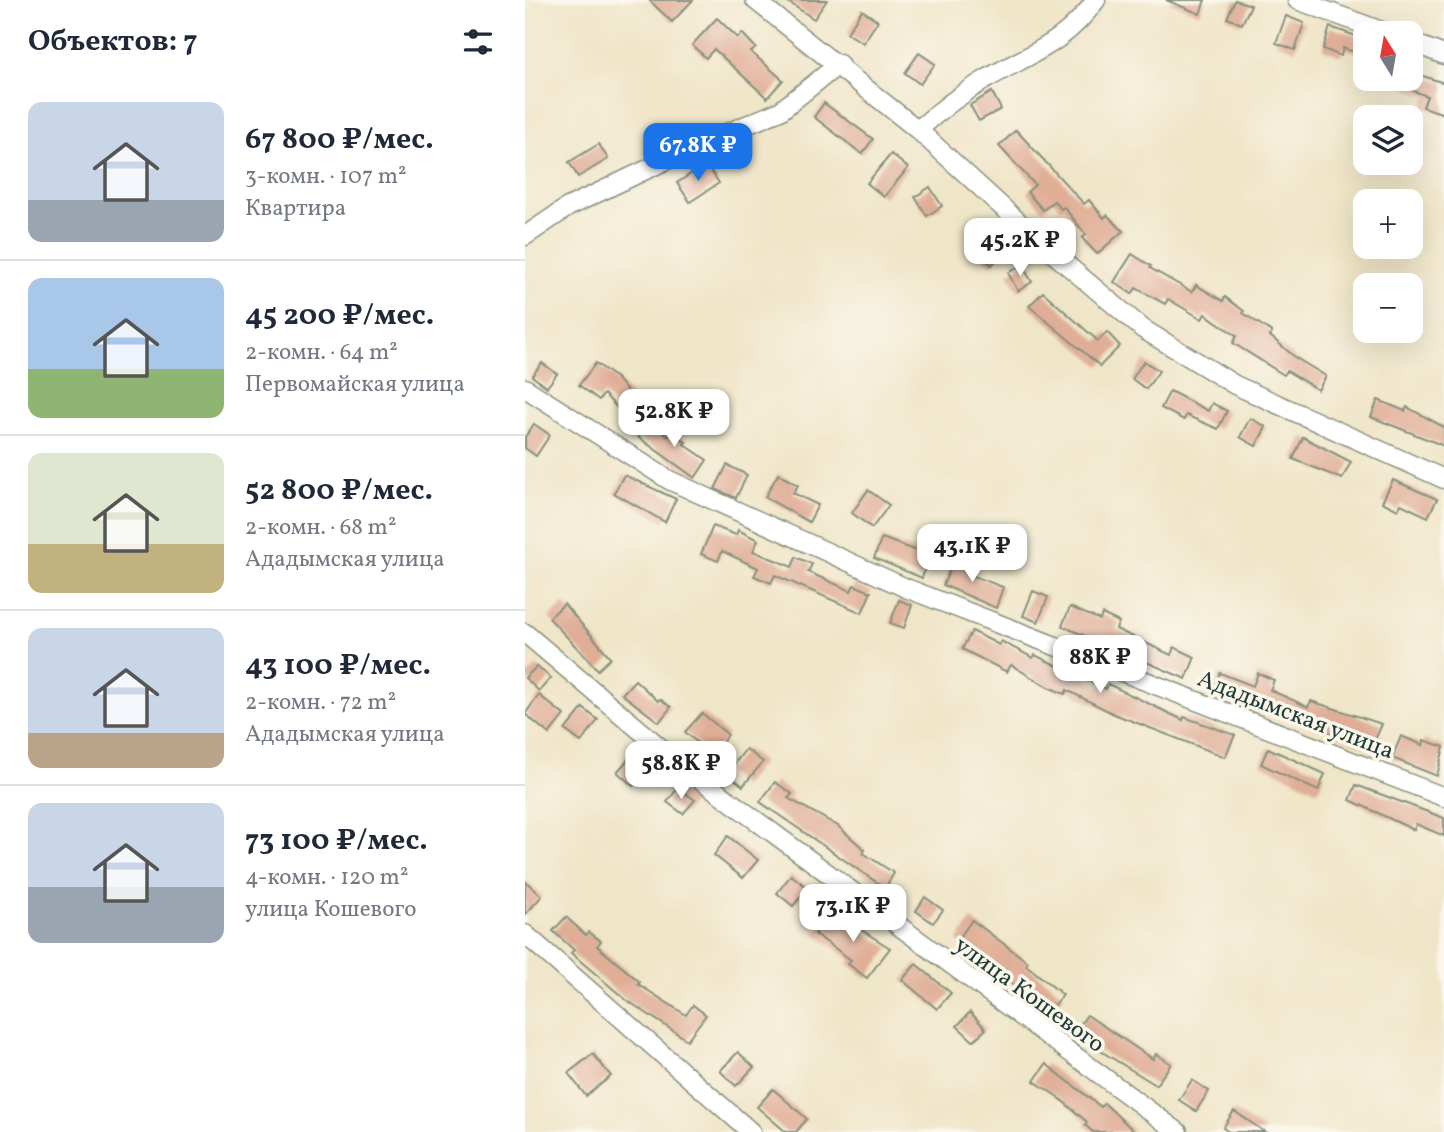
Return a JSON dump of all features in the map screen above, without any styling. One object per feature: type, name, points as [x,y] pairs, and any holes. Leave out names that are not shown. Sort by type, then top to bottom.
[{"type":"street","points":[[755,0],[839,64],[918,130],[1048,249],[1143,329],[1235,385],[1444,479]]},
{"type":"street","points":[[918,130],[951,100],[1056,43],[1083,18],[1096,0]]},
{"type":"street","points":[[1297,0],[1354,21]]},
{"type":"street","points":[[1423,47],[1444,55]]},
{"type":"street","points":[[525,236],[568,206],[780,111],[839,64]]},
{"type":"street","name":"Ададымская улица","points":[[525,388],[564,416],[669,480],[905,588],[1444,797]]},
{"type":"street","name":"улица Кошевого","points":[[525,633],[681,765],[1178,1132]]},
{"type":"street","points":[[525,934],[751,1132]]},
{"type":"building","points":[[649,0],[693,0],[672,22]]},
{"type":"building","points":[[785,0],[827,0],[814,19]]},
{"type":"building","points":[[1166,0],[1205,0],[1200,14]]},
{"type":"building","points":[[1235,0],[1251,5],[1242,24],[1227,18]]},
{"type":"building","points":[[862,10],[878,21],[863,43],[847,33]]},
{"type":"building","points":[[1286,16],[1304,23],[1295,50],[1276,43]]},
{"type":"building","points":[[717,18],[738,38],[742,33],[756,48],[751,52],[783,80],[767,98],[714,49],[706,58],[692,45]]},
{"type":"building","points":[[1330,27],[1353,35],[1353,52],[1343,48],[1341,56],[1323,49]]},
{"type":"building","points":[[919,53],[935,64],[920,84],[905,73]]},
{"type":"building","points":[[1423,76],[1444,83],[1444,114],[1423,107],[1427,96],[1414,91],[1423,91]]},
{"type":"building","points":[[992,92],[1001,109],[979,121],[970,105]]},
{"type":"building","points":[[824,103],[873,139],[862,154],[814,117]]},
{"type":"building","points":[[1016,130],[1084,204],[1089,200],[1104,218],[1107,215],[1123,231],[1097,254],[1082,238],[1086,235],[1064,207],[1061,209],[1054,201],[1043,210],[1027,192],[1035,185],[999,146]]},
{"type":"building","points":[[599,144],[608,159],[578,177],[569,162]]},
{"type":"building","points":[[891,154],[908,168],[884,197],[867,183]]},
{"type":"building","points":[[706,164],[719,183],[690,202],[677,183]]},
{"type":"building","points":[[930,187],[942,206],[927,216],[915,197]]},
{"type":"building","points":[[989,238],[1004,250],[992,265],[977,252]]},
{"type":"building","points":[[1132,254],[1151,266],[1150,268],[1192,292],[1196,285],[1223,301],[1225,297],[1272,332],[1270,336],[1296,358],[1326,376],[1318,390],[1287,371],[1284,375],[1233,343],[1237,336],[1205,314],[1202,319],[1168,299],[1165,304],[1136,288],[1132,294],[1114,282]]},
{"type":"building","points":[[1022,265],[1032,282],[1018,291],[1008,273]]},
{"type":"building","points":[[1043,292],[1098,341],[1107,332],[1120,346],[1100,366],[1029,306]]},
{"type":"building","points":[[1144,361],[1159,371],[1146,389],[1132,379]]},
{"type":"building","points":[[542,363],[557,374],[547,387],[532,376]]},
{"type":"building","points":[[596,363],[616,378],[640,406],[627,418],[604,394],[599,400],[579,385]]},
{"type":"building","points":[[1170,391],[1208,411],[1212,403],[1227,411],[1218,429],[1186,415],[1184,420],[1161,408]]},
{"type":"building","points":[[1378,400],[1405,411],[1407,407],[1444,427],[1444,446],[1371,417]]},
{"type":"building","points":[[1250,418],[1266,427],[1256,446],[1240,437]]},
{"type":"building","points":[[651,422],[668,436],[671,432],[686,442],[684,444],[707,460],[695,478],[638,437]]},
{"type":"building","points":[[534,424],[550,435],[536,456],[525,448],[525,437]]},
{"type":"building","points":[[1303,437],[1351,462],[1342,479],[1293,459]]},
{"type":"building","points":[[727,465],[747,475],[736,498],[715,489]]},
{"type":"building","points":[[778,474],[798,485],[793,493],[818,505],[809,522],[765,497]]},
{"type":"building","points":[[624,475],[676,499],[665,522],[614,493]]},
{"type":"building","points":[[1393,480],[1437,499],[1428,517],[1401,504],[1398,510],[1382,502]]},
{"type":"building","points":[[868,490],[889,505],[872,528],[852,513]]},
{"type":"building","points":[[713,526],[736,535],[738,530],[758,540],[753,551],[792,567],[796,557],[812,564],[808,572],[851,591],[854,585],[871,592],[862,613],[775,575],[771,583],[754,576],[758,568],[722,551],[718,561],[701,554]]},
{"type":"building","points":[[882,538],[930,556],[922,578],[874,558]]},
{"type":"building","points":[[955,558],[972,566],[968,574],[1003,587],[996,608],[943,585]]},
{"type":"building","points":[[1033,591],[1048,597],[1038,622],[1023,616]]},
{"type":"building","points":[[899,600],[912,605],[904,628],[890,623]]},
{"type":"building","points":[[564,604],[611,658],[598,670],[549,618]]},
{"type":"building","points":[[1070,607],[1100,620],[1102,614],[1119,622],[1116,629],[1171,655],[1174,647],[1195,657],[1186,679],[1062,626]]},
{"type":"building","points":[[972,631],[999,645],[1001,641],[1033,658],[1035,655],[1106,689],[1108,684],[1183,720],[1184,717],[1235,735],[1225,757],[1114,714],[1067,690],[1065,694],[1048,687],[1011,665],[1007,672],[962,649]]},
{"type":"building","points":[[537,666],[551,678],[539,691],[525,678]]},
{"type":"building","points":[[1220,673],[1253,686],[1258,673],[1274,680],[1270,690],[1308,707],[1311,701],[1382,724],[1371,749],[1214,688]]},
{"type":"building","points":[[635,680],[658,701],[660,699],[671,707],[659,722],[622,694]]},
{"type":"building","points":[[539,695],[564,715],[549,734],[525,714]]},
{"type":"building","points":[[583,708],[598,720],[581,742],[565,730]]},
{"type":"building","points":[[702,713],[728,735],[712,755],[685,732]]},
{"type":"building","points":[[1401,736],[1423,745],[1424,740],[1444,747],[1437,776],[1392,758]]},
{"type":"building","points":[[638,748],[654,762],[633,786],[617,772]]},
{"type":"building","points":[[1268,748],[1325,774],[1318,791],[1261,764]]},
{"type":"building","points":[[746,749],[763,762],[743,786],[727,773]]},
{"type":"building","points":[[775,782],[792,794],[788,798],[838,826],[865,850],[863,853],[894,873],[885,888],[760,802]]},
{"type":"building","points":[[1356,785],[1444,818],[1444,836],[1416,824],[1414,830],[1350,800]]},
{"type":"building","points":[[678,788],[695,800],[683,814],[667,802]]},
{"type":"building","points":[[728,836],[758,860],[743,878],[714,855]]},
{"type":"building","points":[[791,875],[808,888],[793,906],[777,893]]},
{"type":"building","points":[[525,881],[542,896],[525,915]]},
{"type":"building","points":[[925,897],[943,910],[933,923],[916,911]]},
{"type":"building","points":[[831,911],[890,948],[867,978],[848,964],[851,960],[815,934]]},
{"type":"building","points":[[566,917],[586,935],[589,932],[601,941],[597,946],[640,982],[638,984],[686,1015],[693,1005],[706,1015],[687,1040],[625,999],[571,953],[574,950],[553,931]]},
{"type":"building","points":[[972,920],[1028,962],[1026,965],[1063,995],[1049,1012],[957,941]]},
{"type":"building","points":[[916,964],[951,993],[937,1009],[902,980]]},
{"type":"building","points":[[970,1012],[986,1029],[973,1041],[957,1026]]},
{"type":"building","points":[[1087,1015],[1153,1059],[1156,1054],[1171,1064],[1156,1085],[1073,1034]]},
{"type":"building","points":[[738,1052],[754,1067],[736,1086],[720,1071]]},
{"type":"building","points":[[593,1054],[611,1076],[586,1096],[568,1073]]},
{"type":"building","points":[[1046,1064],[1101,1107],[1104,1103],[1135,1132],[1093,1132],[1085,1125],[1087,1122],[1034,1081]]},
{"type":"building","points":[[1192,1080],[1209,1091],[1196,1111],[1179,1100]]},
{"type":"building","points":[[773,1089],[807,1119],[796,1132],[786,1132],[757,1107]]},
{"type":"building","points":[[1234,1111],[1265,1132],[1229,1132],[1223,1128]]}]
